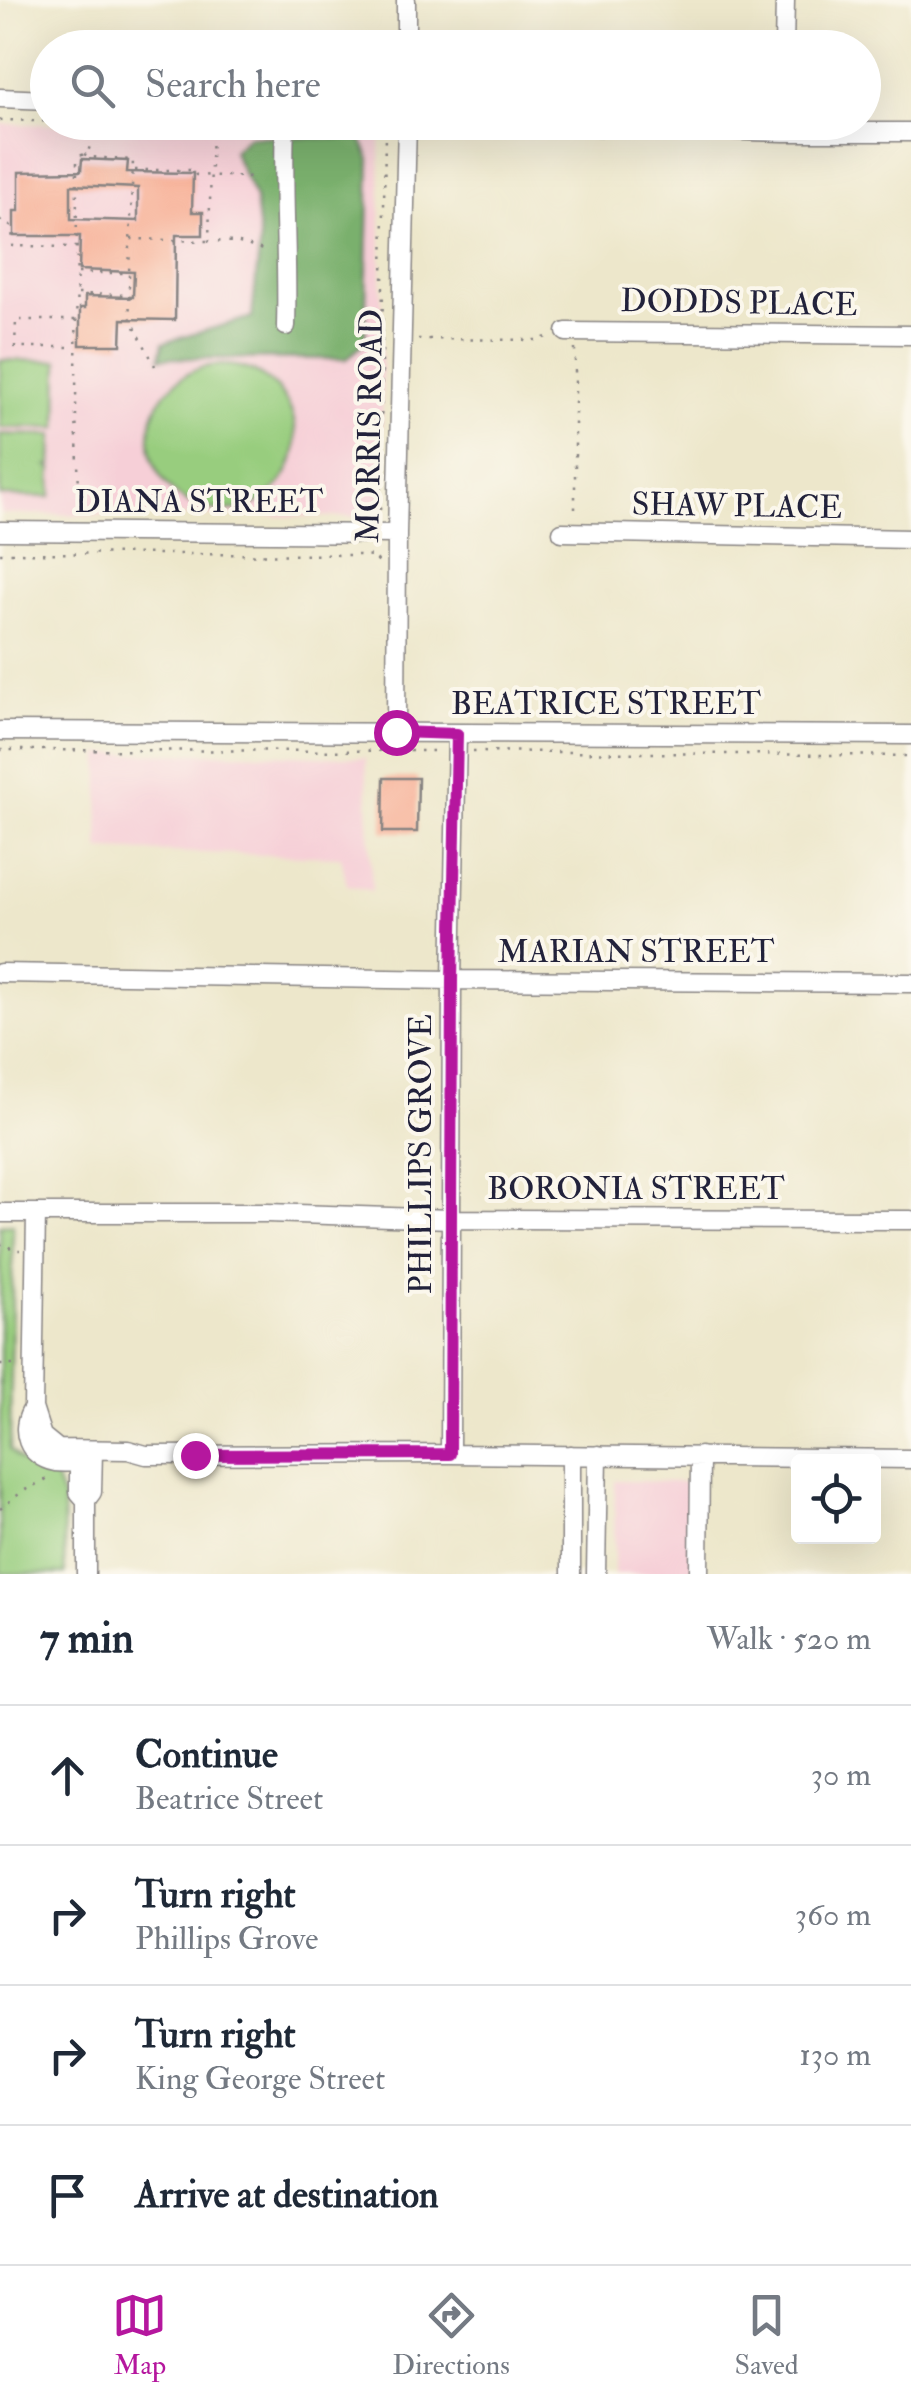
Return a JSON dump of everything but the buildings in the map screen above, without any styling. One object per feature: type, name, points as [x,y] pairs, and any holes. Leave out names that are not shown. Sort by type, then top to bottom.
[{"type":"street","points":[[406,0],[406,30]]},
{"type":"street","points":[[785,30],[786,0]]},
{"type":"street","points":[[0,98],[30,99]]},
{"type":"street","points":[[881,131],[911,132]]},
{"type":"street","points":[[284,140],[286,326]]},
{"type":"street","name":"MORRIS ROAD","points":[[396,732],[407,140]]},
{"type":"street","name":"DODDS PLACE","points":[[570,332],[911,335]]},
{"type":"street","name":"DIANA STREET","points":[[0,531],[397,534]]},
{"type":"street","name":"SHAW PLACE","points":[[568,533],[911,539]]},
{"type":"street","name":"BEATRICE STREET","points":[[0,731],[911,735]]},
{"type":"street","name":"PHILLIPS GROVE","points":[[450,1454],[457,734]]},
{"type":"street","name":"MARIAN STREET","points":[[0,973],[911,984]]},
{"type":"street","name":"BORONIA STREET","points":[[0,1212],[267,1213],[451,1219],[911,1220]]},
{"type":"street","points":[[36,1212],[33,1408],[26,1418],[39,1456],[47,1460],[129,1460],[146,1455],[450,1454],[911,1459]]},
{"type":"street","points":[[571,1455],[571,1574]]},
{"type":"street","points":[[596,1574],[598,1455]]},
{"type":"street","points":[[699,1574],[700,1456]]},
{"type":"street","points":[[86,1457],[79,1492],[86,1500],[86,1574]]},
{"type":"path","points":[[0,120],[30,121]]},
{"type":"path","points":[[80,511],[77,160],[93,140]]},
{"type":"path","points":[[209,241],[211,140]]},
{"type":"path","points":[[380,515],[386,140]]},
{"type":"path","points":[[84,154],[134,160],[130,317],[154,366]]},
{"type":"path","points":[[133,170],[257,176]]},
{"type":"path","points":[[0,220],[12,227],[12,246],[77,247]]},
{"type":"path","points":[[130,239],[236,242],[263,250]]},
{"type":"path","points":[[77,273],[129,273]]},
{"type":"path","points":[[76,294],[129,295]]},
{"type":"path","points":[[15,346],[16,320],[77,320]]},
{"type":"path","points":[[402,340],[536,340],[570,332],[568,533]]},
{"type":"path","points":[[8,346],[77,347]]},
{"type":"path","points":[[0,553],[368,555],[380,560],[380,570]]},
{"type":"path","points":[[0,1245],[36,1251]]},
{"type":"path","points":[[0,1364],[34,1364]]},
{"type":"path","points":[[0,1509],[22,1491],[50,1477]]},
{"type":"shaded area","points":[[0,124],[30,124],[30,140],[380,140],[383,517],[0,514]]},
{"type":"shaded area","points":[[242,753],[366,758],[372,891],[347,885],[341,857],[99,850],[100,754]]},
{"type":"shaded area","points":[[615,1481],[693,1482],[692,1574],[614,1574]]},
{"type":"green space","points":[[245,140],[361,140],[370,159],[365,342],[347,359],[160,358],[163,343],[252,317],[260,242],[255,199],[233,151]]},
{"type":"green space","points":[[0,360],[59,361],[58,428],[0,428]]},
{"type":"green space","points":[[223,365],[251,370],[275,386],[291,410],[296,438],[291,466],[275,490],[251,506],[223,511],[195,506],[171,490],[155,466],[150,438],[155,410],[171,386],[195,370]]},
{"type":"green space","points":[[0,434],[53,435],[52,465],[48,466],[52,468],[51,497],[0,496]]},
{"type":"green space","points":[[13,1224],[10,1450],[21,1461],[52,1470],[63,1499],[65,1574],[0,1574],[0,1225]]},
{"type":"route","points":[[195,1455],[450,1454],[457,734],[396,732]]}]
